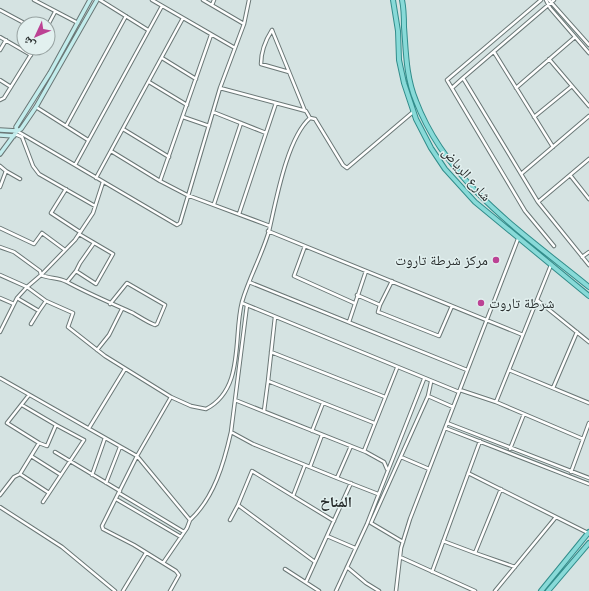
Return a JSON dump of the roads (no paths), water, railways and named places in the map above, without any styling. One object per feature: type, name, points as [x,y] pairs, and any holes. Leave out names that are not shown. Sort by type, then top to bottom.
[{"type":"main road","name":"شارع الرياض","points":[[394,0],[398,31],[399,60],[404,83],[413,112],[431,148],[445,169],[474,202],[589,296]]},
{"type":"main road","name":"شارع الرياض","points":[[402,0],[407,68],[416,101],[432,135],[451,165],[488,204],[589,287]]},
{"type":"main road","points":[[541,591],[589,532]]},
{"type":"main road","points":[[549,591],[589,542]]},
{"type":"street","points":[[34,0],[78,23]]},
{"type":"street","points":[[15,134],[16,127],[50,74],[90,0]]},
{"type":"street","points":[[0,154],[15,134],[21,130],[36,107],[98,0],[148,30]]},
{"type":"street","points":[[152,0],[235,48]]},
{"type":"street","points":[[203,0],[244,24]]},
{"type":"street","points":[[212,5],[214,0]]},
{"type":"street","points":[[0,135],[15,134],[75,165],[177,225],[180,223],[187,195],[220,88],[244,24],[249,0]]},
{"type":"street","points":[[541,0],[447,80],[525,210],[554,246]]},
{"type":"street","points":[[452,88],[548,5],[550,1]]},
{"type":"street","points":[[548,5],[550,1]]},
{"type":"street","points":[[550,1],[589,45]]},
{"type":"street","points":[[548,5],[589,53]]},
{"type":"street","points":[[75,165],[162,6]]},
{"type":"street","points":[[0,10],[16,19]]},
{"type":"street","points":[[54,16],[56,12]]},
{"type":"street","points":[[66,126],[126,16]]},
{"type":"street","points":[[96,178],[184,18]]},
{"type":"street","points":[[290,72],[261,64],[261,56],[266,40],[272,30],[290,72],[306,111],[310,118],[315,119],[343,165],[348,168],[413,112]]},
{"type":"street","points":[[578,40],[579,33]]},
{"type":"street","points":[[160,181],[211,34]]},
{"type":"street","points":[[0,37],[16,46]]},
{"type":"street","points":[[516,88],[575,37]]},
{"type":"street","points":[[0,50],[6,40]]},
{"type":"street","points":[[494,52],[552,147]]},
{"type":"street","points":[[0,100],[4,98],[30,56]]},
{"type":"street","points":[[162,58],[196,79]]},
{"type":"street","points":[[549,59],[589,106]]},
{"type":"street","points":[[464,78],[538,202],[589,264]]},
{"type":"street","points":[[0,80],[11,87]]},
{"type":"street","points":[[149,82],[187,105]]},
{"type":"street","points":[[534,117],[572,86]]},
{"type":"street","points":[[220,88],[306,111]]},
{"type":"street","points":[[239,214],[276,103]]},
{"type":"street","points":[[36,107],[88,140]]},
{"type":"street","points":[[213,112],[266,133]]},
{"type":"street","points":[[521,174],[589,116]]},
{"type":"street","points":[[183,117],[209,126]]},
{"type":"street","points":[[0,274],[27,287],[46,301],[73,313],[68,327],[97,350],[170,397],[191,406],[206,409],[214,406],[222,396],[235,370],[242,303],[270,226],[286,165],[302,126],[310,118]]},
{"type":"street","points":[[214,204],[241,123]]},
{"type":"street","points":[[123,129],[169,157]]},
{"type":"street","points":[[0,130],[22,137],[33,166],[39,174],[96,206]]},
{"type":"street","points":[[111,151],[160,181],[187,195],[270,226]]},
{"type":"street","points":[[538,202],[589,159]]},
{"type":"street","points":[[0,166],[20,179]]},
{"type":"street","points":[[0,187],[6,171]]},
{"type":"street","points":[[570,175],[589,199]]},
{"type":"street","points":[[0,332],[17,298],[41,275],[80,233],[96,206],[104,182]]},
{"type":"street","points":[[66,190],[52,213],[94,243],[113,254],[96,284],[76,271]]},
{"type":"street","points":[[0,228],[34,244],[42,233],[65,250]]},
{"type":"street","points":[[268,231],[523,335]]},
{"type":"street","points":[[396,591],[403,542],[429,469],[518,239]]},
{"type":"street","points":[[68,282],[94,243]]},
{"type":"street","points":[[305,246],[294,276],[354,304]]},
{"type":"street","points":[[0,247],[14,252],[40,272],[41,275],[49,278],[54,277],[62,279],[110,304],[155,325],[157,324],[165,305],[128,283],[110,304]]},
{"type":"street","points":[[582,257],[589,252]]},
{"type":"street","points":[[496,402],[551,265]]},
{"type":"street","points":[[349,322],[366,271]]},
{"type":"street","points":[[392,281],[380,305],[378,312],[380,313],[439,336],[452,306]]},
{"type":"street","points":[[250,282],[467,370]]},
{"type":"street","points":[[357,295],[380,305]]},
{"type":"street","points":[[0,298],[14,304]]},
{"type":"street","points":[[17,298],[39,311]]},
{"type":"street","points":[[537,300],[589,342]]},
{"type":"street","points":[[31,324],[46,301]]},
{"type":"street","points":[[242,303],[431,382],[496,402],[583,439]]},
{"type":"street","points":[[163,563],[184,532],[190,520],[206,502],[224,458],[231,432],[247,306]]},
{"type":"street","points":[[97,350],[109,335],[122,309]]},
{"type":"street","points":[[264,411],[275,317]]},
{"type":"street","points":[[552,388],[577,332]]},
{"type":"street","points":[[271,352],[385,397]]},
{"type":"street","points":[[364,451],[397,368]]},
{"type":"street","points":[[89,428],[125,369]]},
{"type":"street","points":[[509,370],[589,403]]},
{"type":"street","points":[[0,378],[137,456],[190,520]]},
{"type":"street","points":[[336,591],[378,494],[424,379]]},
{"type":"street","points":[[268,381],[374,423]]},
{"type":"street","points":[[403,542],[370,523],[428,396],[431,382]]},
{"type":"street","points":[[29,395],[7,423],[39,443],[47,446],[56,425]]},
{"type":"street","points":[[428,396],[453,407]]},
{"type":"street","points":[[170,397],[137,456],[102,526],[103,529],[163,563],[179,575],[170,591]]},
{"type":"street","points":[[235,400],[364,451],[384,462],[387,469]]},
{"type":"street","points":[[312,431],[323,403]]},
{"type":"street","points":[[22,405],[84,440],[43,502]]},
{"type":"street","points":[[508,452],[524,414]]},
{"type":"street","points":[[447,423],[589,478]]},
{"type":"street","points":[[571,472],[589,423]]},
{"type":"street","points":[[445,428],[589,484]]},
{"type":"street","points":[[231,432],[253,444],[378,494]]},
{"type":"street","points":[[310,467],[322,435]]},
{"type":"street","points":[[92,475],[105,438]]},
{"type":"street","points":[[432,572],[480,441]]},
{"type":"street","points":[[0,495],[14,477],[20,474],[39,443]]},
{"type":"street","points":[[337,478],[351,446]]},
{"type":"street","points":[[106,483],[120,447]]},
{"type":"street","points":[[55,452],[184,532]]},
{"type":"street","points":[[31,456],[61,475]]},
{"type":"street","points":[[401,457],[429,469]]},
{"type":"street","points":[[293,496],[305,465]]},
{"type":"street","points":[[230,520],[252,471],[334,521]]},
{"type":"street","points":[[468,473],[589,532]]},
{"type":"street","points":[[20,474],[49,493]]},
{"type":"street","points":[[306,582],[351,483]]},
{"type":"street","points":[[475,553],[501,489]]},
{"type":"street","points":[[116,499],[180,538]]},
{"type":"street","points":[[238,505],[315,562]]},
{"type":"street","points":[[0,507],[62,547],[115,591]]},
{"type":"street","points":[[495,591],[556,516]]},
{"type":"street","points":[[327,536],[355,548]]},
{"type":"street","points":[[443,541],[515,567]]},
{"type":"street","points":[[123,591],[146,553]]},
{"type":"street","points":[[400,557],[475,591]]},
{"type":"street","points":[[347,567],[366,583],[379,591]]},
{"type":"street","points":[[285,569],[319,591]]},
{"type":"place","name":"مركز شرطة تاروت","points":[[496,260]]},
{"type":"place","name":"شرطة تاروت","points":[[481,303]]},
{"type":"district","name":"المناخ","points":[[336,502]]}]
